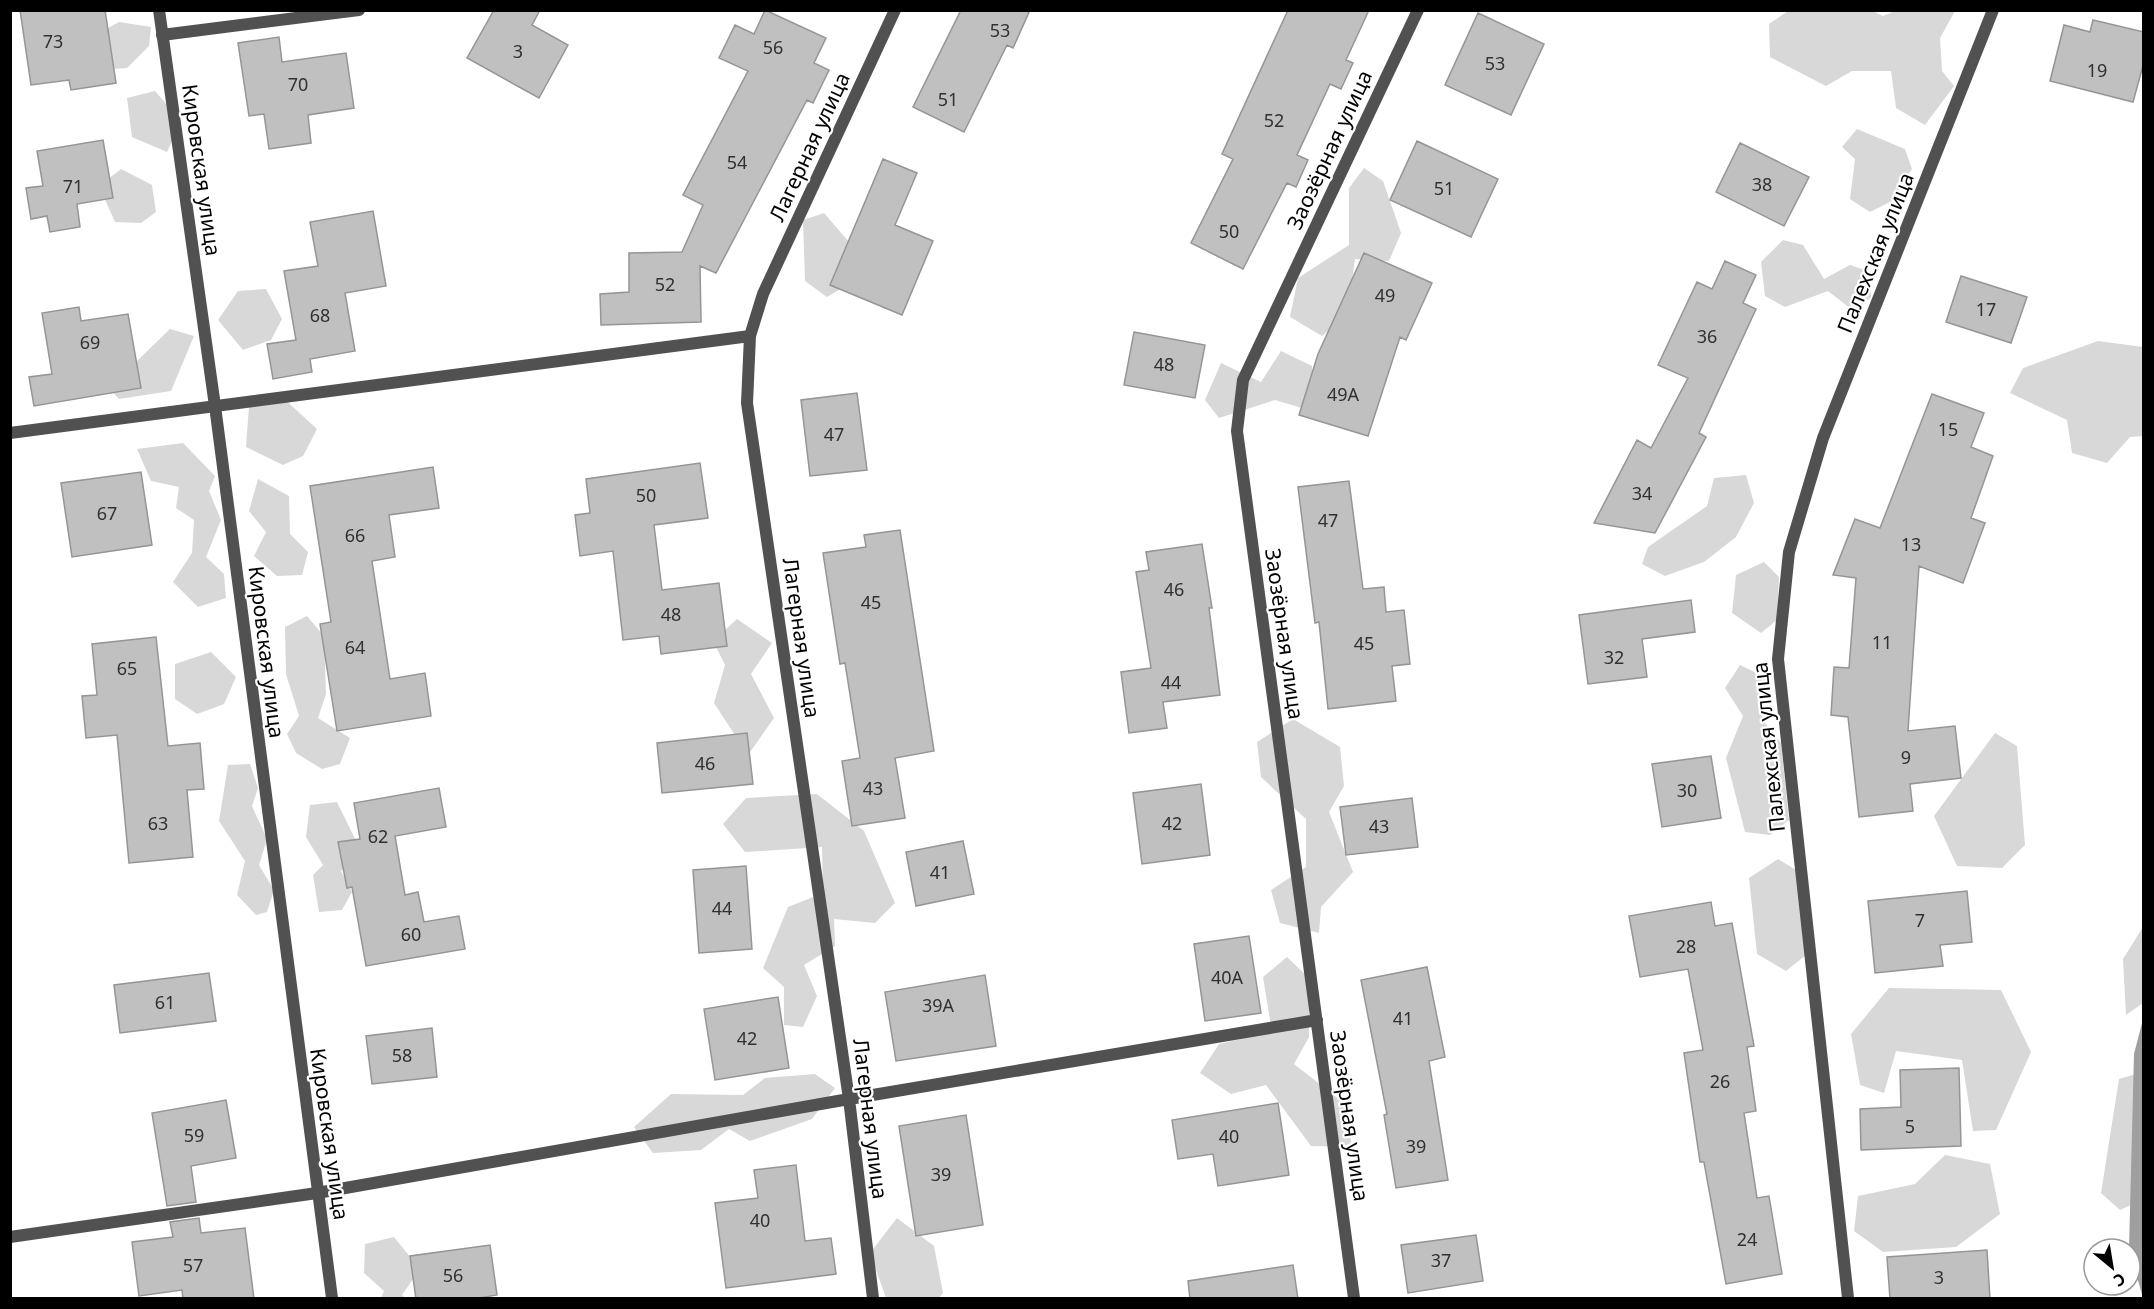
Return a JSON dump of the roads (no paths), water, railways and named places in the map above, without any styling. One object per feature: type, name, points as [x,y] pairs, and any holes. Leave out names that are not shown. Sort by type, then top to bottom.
[{"type":"street","name":"Кировская улица","points":[[159,10],[215,406],[332,1299]]},
{"type":"street","points":[[162,35],[359,10]]},
{"type":"street","name":"Лагерная улица","points":[[873,1299],[849,1099],[747,403],[750,336],[764,294],[896,10]]},
{"type":"street","name":"Заозёрная улица","points":[[1354,1299],[1237,431],[1243,380],[1418,10]]},
{"type":"street","name":"Палехская улица","points":[[1848,1299],[1778,659],[1788,552],[1823,438],[1993,10]]},
{"type":"street","points":[[10,434],[750,336]]},
{"type":"street","points":[[10,1237],[317,1193],[849,1099],[1317,1020]]}]
